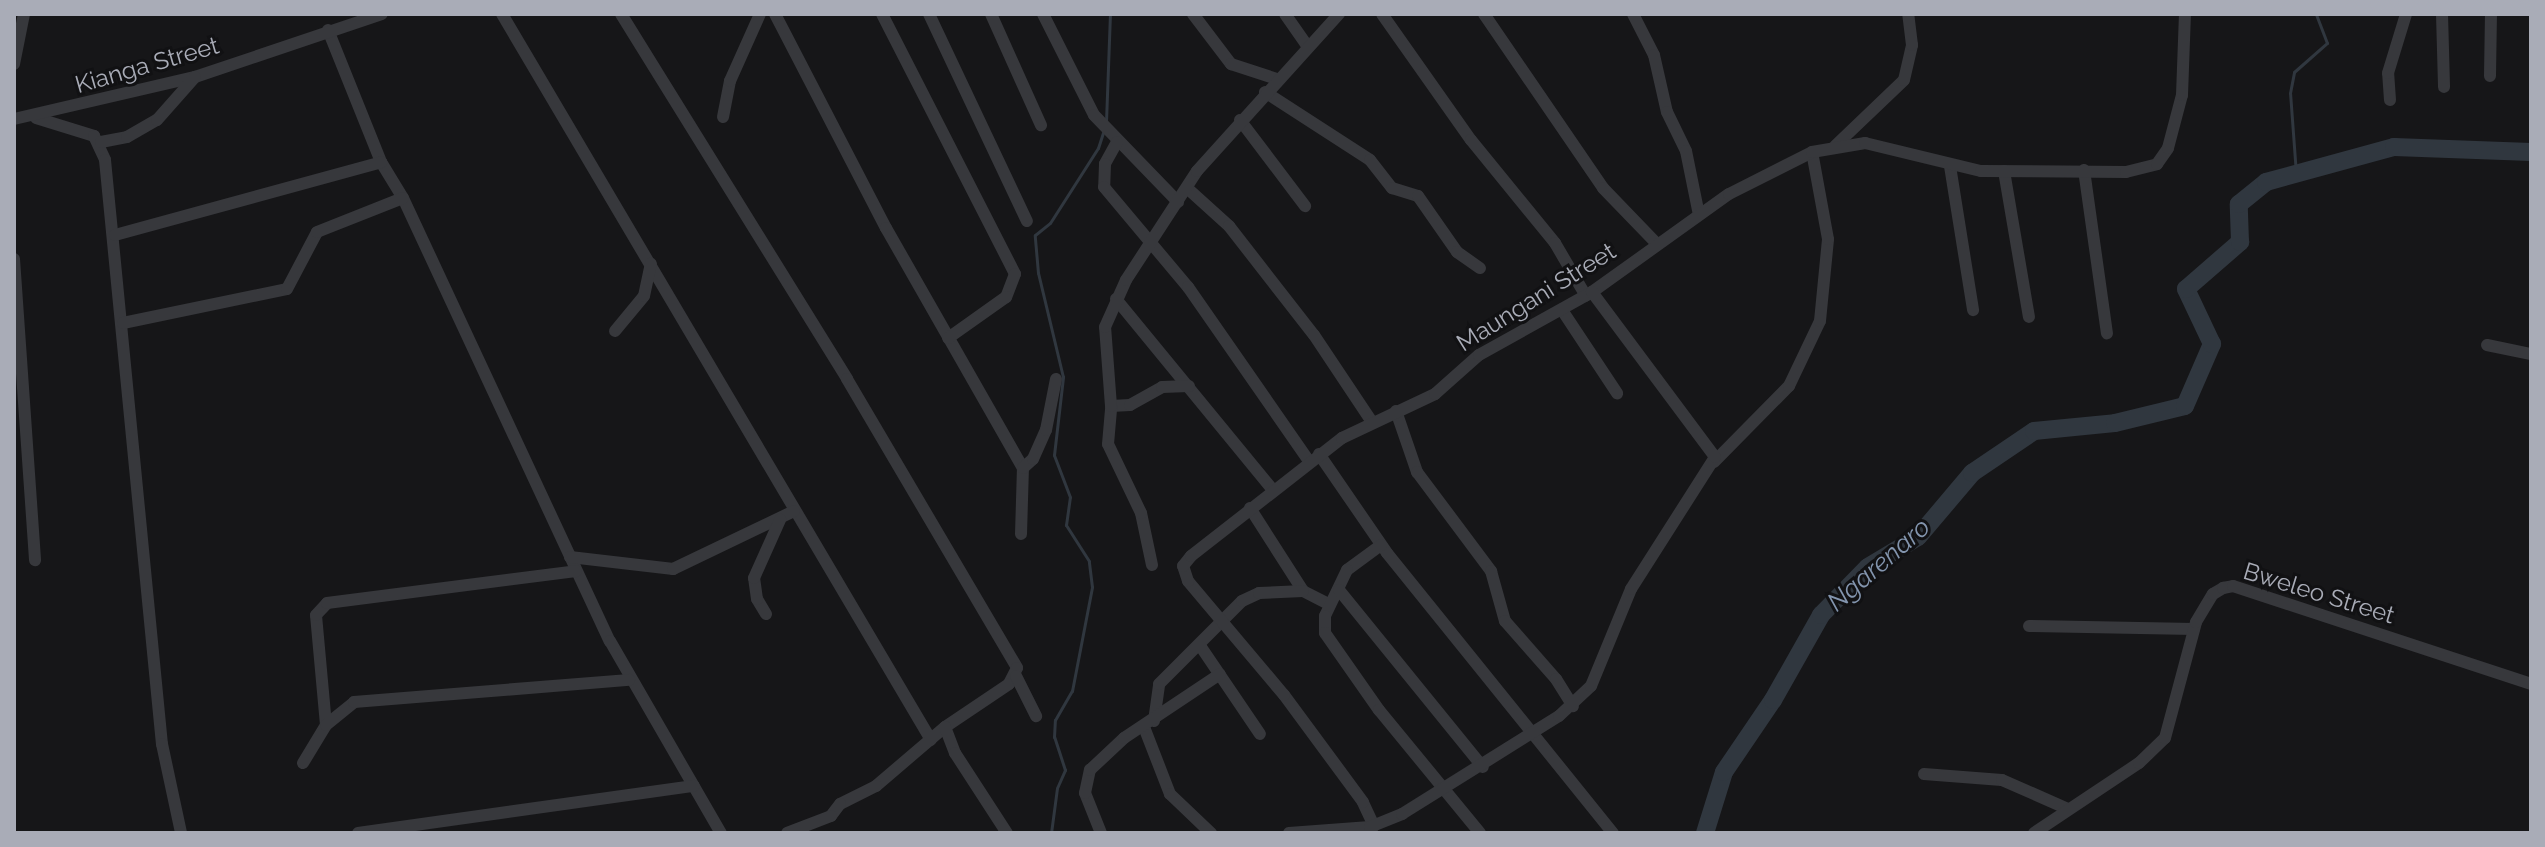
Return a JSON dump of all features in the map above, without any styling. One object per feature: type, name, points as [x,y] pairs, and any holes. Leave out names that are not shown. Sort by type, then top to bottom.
[{"type":"street","points":[[14,64],[24,14]]},
{"type":"street","name":"Kianga Street","points":[[14,119],[36,118],[195,77],[382,14]]},
{"type":"street","points":[[502,14],[931,740]]},
{"type":"street","points":[[621,14],[872,421],[1014,659],[1016,676],[1036,716]]},
{"type":"street","points":[[723,117],[730,81],[760,14]]},
{"type":"street","points":[[775,14],[948,338],[1023,468],[1021,534]]},
{"type":"street","points":[[882,14],[1015,274],[1016,284],[1006,297],[948,338]]},
{"type":"street","points":[[929,14],[1027,221]]},
{"type":"street","points":[[991,14],[1041,125]]},
{"type":"street","points":[[1043,14],[1094,115],[1178,202]]},
{"type":"street","points":[[1193,14],[1231,64],[1277,79]]},
{"type":"street","points":[[1285,14],[1308,47]]},
{"type":"street","points":[[1152,565],[1141,513],[1108,444],[1111,406],[1103,341],[1116,299],[1187,188],[1240,120],[1339,14]]},
{"type":"street","points":[[1382,14],[1471,140],[1555,243],[1589,294],[1714,453],[1714,462]]},
{"type":"street","points":[[1484,14],[1603,188],[1657,244]]},
{"type":"street","points":[[1633,14],[1654,55],[1667,112],[1686,151],[1699,215]]},
{"type":"street","points":[[1835,146],[1904,80],[1912,45],[1908,14]]},
{"type":"street","name":"Maungani Street","points":[[1380,827],[1331,758],[1188,581],[1183,566],[1314,458],[1372,422],[1435,394],[1479,355],[1589,294],[1699,215],[1812,152],[1865,143],[1950,166],[2004,171],[2126,172],[2157,164],[2168,148],[2182,95],[2185,14]]},
{"type":"street","points":[[2390,100],[2388,73],[2406,14]]},
{"type":"street","points":[[2442,14],[2444,87]]},
{"type":"street","points":[[2490,76],[2491,14]]},
{"type":"street","points":[[328,30],[381,162],[403,198],[629,680],[721,833]]},
{"type":"street","points":[[36,118],[77,127],[101,142],[127,137],[157,120],[195,77]]},
{"type":"street","points":[[1265,92],[1370,160],[1392,188],[1418,196],[1457,252],[1480,268]]},
{"type":"street","points":[[1240,120],[1305,206]]},
{"type":"street","points":[[101,142],[115,235],[162,744],[181,833]]},
{"type":"street","points":[[1117,142],[1105,164],[1104,187],[1153,243],[1314,458],[1530,735],[1613,833]]},
{"type":"street","points":[[1289,833],[1380,827],[1483,767],[1573,706],[1591,686],[1641,570],[1714,462],[1789,386],[1820,321],[1828,239],[1812,152]]},
{"type":"street","points":[[115,235],[381,162]]},
{"type":"street","points":[[1950,166],[1973,310]]},
{"type":"street","points":[[2084,170],[2107,333]]},
{"type":"street","points":[[2004,171],[2029,317]]},
{"type":"street","points":[[1187,188],[1229,226],[1314,335],[1372,422]]},
{"type":"street","points":[[123,323],[287,289],[317,232],[403,198]]},
{"type":"street","points":[[14,259],[35,560]]},
{"type":"street","points":[[615,331],[644,296],[651,264]]},
{"type":"street","points":[[1116,299],[1273,490]]},
{"type":"street","points":[[1562,310],[1617,393]]},
{"type":"street","points":[[2487,345],[2531,354]]},
{"type":"street","points":[[1023,468],[1033,459],[1046,430],[1056,379]]},
{"type":"street","points":[[1111,406],[1130,405],[1162,387],[1189,386]]},
{"type":"street","points":[[1396,411],[1417,472],[1491,571],[1505,621],[1556,679],[1573,706]]},
{"type":"street","points":[[1250,508],[1303,591],[1330,605]]},
{"type":"street","points":[[570,557],[673,569],[794,511]]},
{"type":"street","points":[[766,614],[757,599],[754,578],[780,520]]},
{"type":"street","points":[[1381,545],[1347,570],[1330,605],[1325,633],[1379,710],[1480,833]]},
{"type":"street","points":[[326,725],[316,615],[327,603],[576,571]]},
{"type":"street","name":"Bweleo Street","points":[[2034,833],[2139,763],[2165,738],[2194,629],[2213,594],[2233,586],[2531,684]]},
{"type":"street","points":[[1339,590],[1483,767]]},
{"type":"street","points":[[1211,833],[1170,794],[1149,724],[1159,684],[1201,647],[1248,596],[1303,591]]},
{"type":"street","points":[[2029,626],[2194,629]]},
{"type":"street","points":[[1201,647],[1260,734]]},
{"type":"street","points":[[1101,833],[1085,793],[1090,770],[1108,751],[1220,674]]},
{"type":"street","points":[[787,833],[831,816],[840,804],[876,786],[945,727],[1016,676]]},
{"type":"street","points":[[303,763],[326,725],[354,702],[629,680]]},
{"type":"street","points":[[945,727],[955,753],[1007,833]]},
{"type":"street","points":[[1924,774],[2002,780],[2068,809]]},
{"type":"street","points":[[358,833],[694,786]]},
{"type":"waterway","points":[[1106,122],[1110,14]]},
{"type":"waterway","points":[[2296,174],[2290,93],[2294,72],[2327,43],[2316,14]]},
{"type":"waterway","points":[[1051,833],[1057,788],[1065,770],[1054,737],[1055,720],[1072,691],[1092,587],[1089,561],[1066,525],[1070,497],[1054,455],[1063,377],[1038,273],[1035,235],[1050,223],[1098,148],[1104,129]]},
{"type":"waterway","name":"Ngarenaro","points":[[1705,833],[1724,772],[1773,700],[1821,615],[1868,567],[1918,537],[1972,473],[2034,431],[2115,423],[2185,406],[2212,344],[2186,289],[2240,242],[2239,204],[2266,182],[2394,147],[2531,152]]}]
